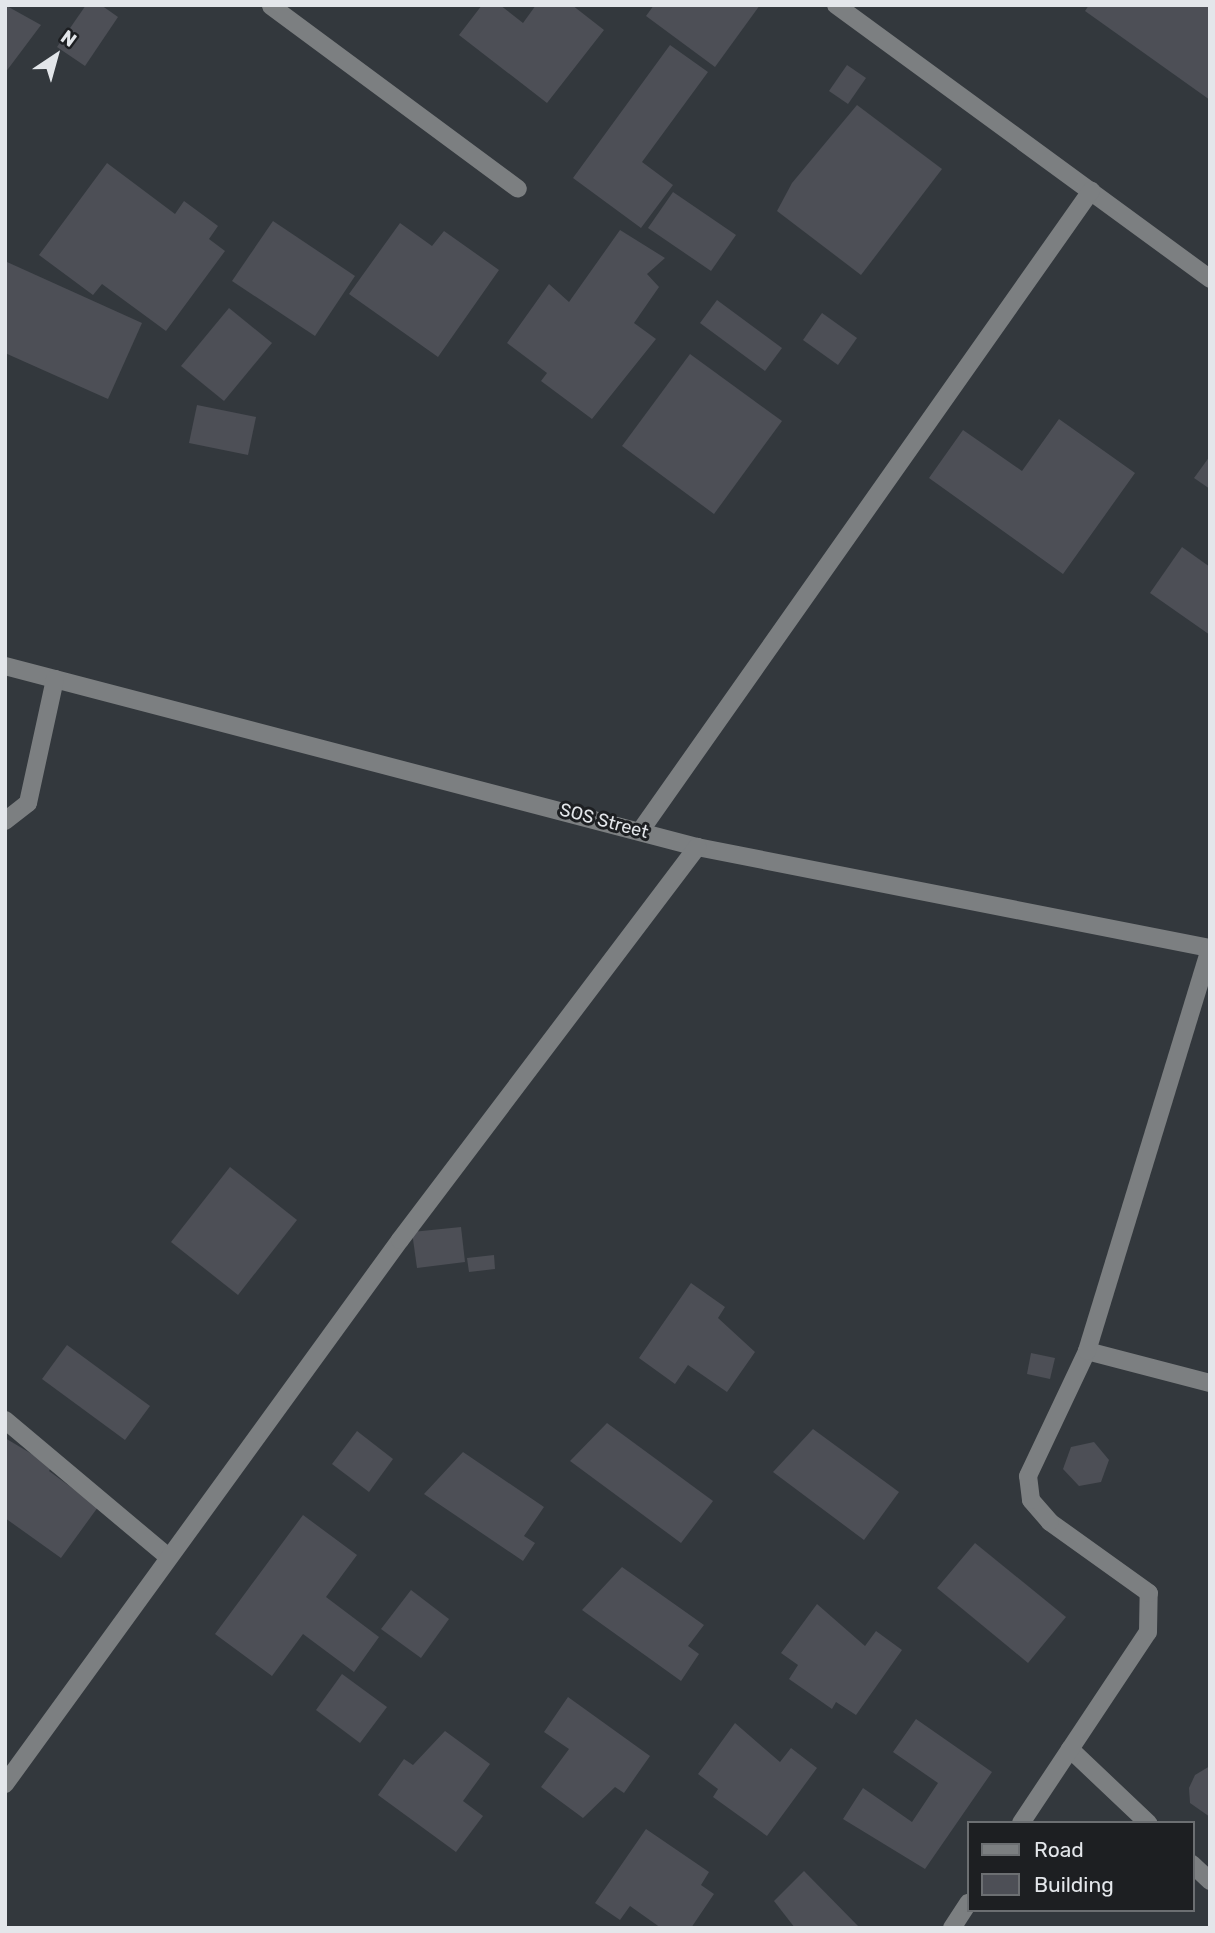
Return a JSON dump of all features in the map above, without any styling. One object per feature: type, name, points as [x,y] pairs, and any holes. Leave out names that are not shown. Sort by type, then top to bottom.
[{"type":"street","points":[[265,5],[271,5],[519,189]]},
{"type":"street","points":[[835,5],[1210,279]]},
{"type":"street","points":[[641,830],[1091,191]]},
{"type":"street","name":"SOS Street","points":[[5,666],[641,830],[697,847],[1210,948]]},
{"type":"street","points":[[5,821],[27,803],[55,679]]},
{"type":"street","points":[[5,1784],[168,1558],[697,847]]},
{"type":"street","points":[[1022,1821],[1148,1632],[1151,1613],[1149,1593],[1050,1522],[1031,1500],[1028,1476],[1087,1351],[1210,948]]},
{"type":"street","points":[[1087,1351],[1210,1383]]},
{"type":"street","points":[[5,1420],[168,1558]]},
{"type":"street","points":[[1070,1749],[1146,1821]]},
{"type":"street","points":[[1194,1866],[1210,1881]]},
{"type":"street","points":[[952,1928],[967,1905]]},
{"type":"building","points":[[5,5],[41,25],[5,73]]},
{"type":"building","points":[[86,5],[101,5],[118,17],[85,66],[57,47]]},
{"type":"building","points":[[482,5],[500,5],[523,23],[536,5],[572,5],[604,30],[547,103],[459,35]]},
{"type":"building","points":[[654,5],[760,5],[715,67],[646,16]]},
{"type":"building","points":[[1089,5],[1210,5],[1210,100],[1085,11]]},
{"type":"building","points":[[670,45],[708,72],[642,162],[673,185],[641,228],[573,178]]},
{"type":"building","points":[[847,65],[866,78],[848,104],[829,91]]},
{"type":"building","points":[[857,105],[942,169],[861,275],[777,211],[792,183]]},
{"type":"building","points":[[107,163],[175,214],[184,201],[218,226],[209,239],[225,251],[166,331],[102,284],[93,295],[39,255]]},
{"type":"building","points":[[673,192],[736,235],[711,271],[648,228]]},
{"type":"building","points":[[273,221],[355,276],[315,336],[232,281]]},
{"type":"building","points":[[400,223],[432,246],[444,231],[499,270],[438,357],[349,294]]},
{"type":"building","points":[[620,230],[665,258],[647,274],[659,287],[634,323],[656,339],[592,419],[541,381],[547,373],[507,343],[549,284],[569,302]]},
{"type":"building","points":[[7,262],[142,323],[108,399],[5,353]]},
{"type":"building","points":[[717,300],[782,348],[765,371],[700,323]]},
{"type":"building","points":[[229,308],[272,343],[224,401],[181,366]]},
{"type":"building","points":[[822,313],[857,338],[838,365],[803,340]]},
{"type":"building","points":[[690,354],[782,421],[714,514],[622,446]]},
{"type":"building","points":[[197,405],[256,417],[248,455],[189,443]]},
{"type":"building","points":[[1059,419],[1135,473],[1063,574],[929,478],[963,430],[1022,471]]},
{"type":"building","points":[[1210,456],[1210,489],[1194,478]]},
{"type":"building","points":[[1182,547],[1210,567],[1210,635],[1150,593]]},
{"type":"building","points":[[230,1167],[297,1220],[238,1295],[171,1242]]},
{"type":"building","points":[[461,1227],[465,1262],[417,1268],[412,1232]]},
{"type":"building","points":[[494,1255],[495,1269],[469,1272],[467,1258]]},
{"type":"building","points":[[691,1283],[725,1307],[718,1318],[755,1352],[727,1392],[688,1365],[675,1384],[639,1358]]},
{"type":"building","points":[[67,1345],[150,1406],[125,1440],[42,1379]]},
{"type":"building","points":[[1031,1353],[1055,1358],[1050,1379],[1027,1374]]},
{"type":"building","points":[[607,1423],[713,1501],[681,1543],[570,1461]]},
{"type":"building","points":[[813,1429],[899,1492],[864,1540],[773,1472]]},
{"type":"building","points":[[357,1431],[393,1459],[369,1492],[332,1464]]},
{"type":"building","points":[[5,1438],[52,1466],[49,1471],[98,1507],[61,1558],[5,1518]]},
{"type":"building","points":[[1094,1442],[1109,1460],[1101,1482],[1079,1486],[1063,1469],[1071,1447]]},
{"type":"building","points":[[463,1452],[544,1507],[524,1536],[535,1543],[523,1561],[424,1494]]},
{"type":"building","points":[[303,1515],[357,1555],[326,1597],[379,1637],[354,1672],[303,1634],[272,1676],[215,1634]]},
{"type":"building","points":[[975,1543],[1066,1617],[1028,1663],[937,1588]]},
{"type":"building","points":[[622,1567],[704,1625],[688,1646],[699,1654],[681,1681],[582,1610]]},
{"type":"building","points":[[411,1590],[449,1619],[421,1658],[381,1629]]},
{"type":"building","points":[[817,1604],[865,1646],[876,1631],[902,1650],[856,1715],[836,1702],[832,1709],[789,1679],[798,1665],[781,1653]]},
{"type":"building","points":[[342,1674],[387,1707],[360,1743],[316,1710]]},
{"type":"building","points":[[568,1697],[650,1756],[624,1793],[615,1787],[583,1818],[541,1787],[569,1749],[544,1732]]},
{"type":"building","points":[[916,1719],[992,1772],[925,1869],[843,1819],[863,1788],[912,1822],[938,1783],[893,1752]]},
{"type":"building","points":[[735,1723],[780,1762],[791,1748],[817,1768],[767,1836],[713,1797],[718,1789],[698,1774]]},
{"type":"building","points":[[445,1731],[490,1764],[463,1801],[483,1816],[456,1852],[378,1795],[404,1759],[413,1765]]},
{"type":"building","points":[[1210,1766],[1210,1817],[1190,1803],[1189,1788],[1195,1775]]},
{"type":"building","points":[[646,1829],[709,1872],[701,1885],[714,1894],[691,1928],[661,1928],[630,1906],[620,1920],[595,1903]]},
{"type":"building","points":[[804,1871],[860,1928],[795,1928],[774,1901]]}]
